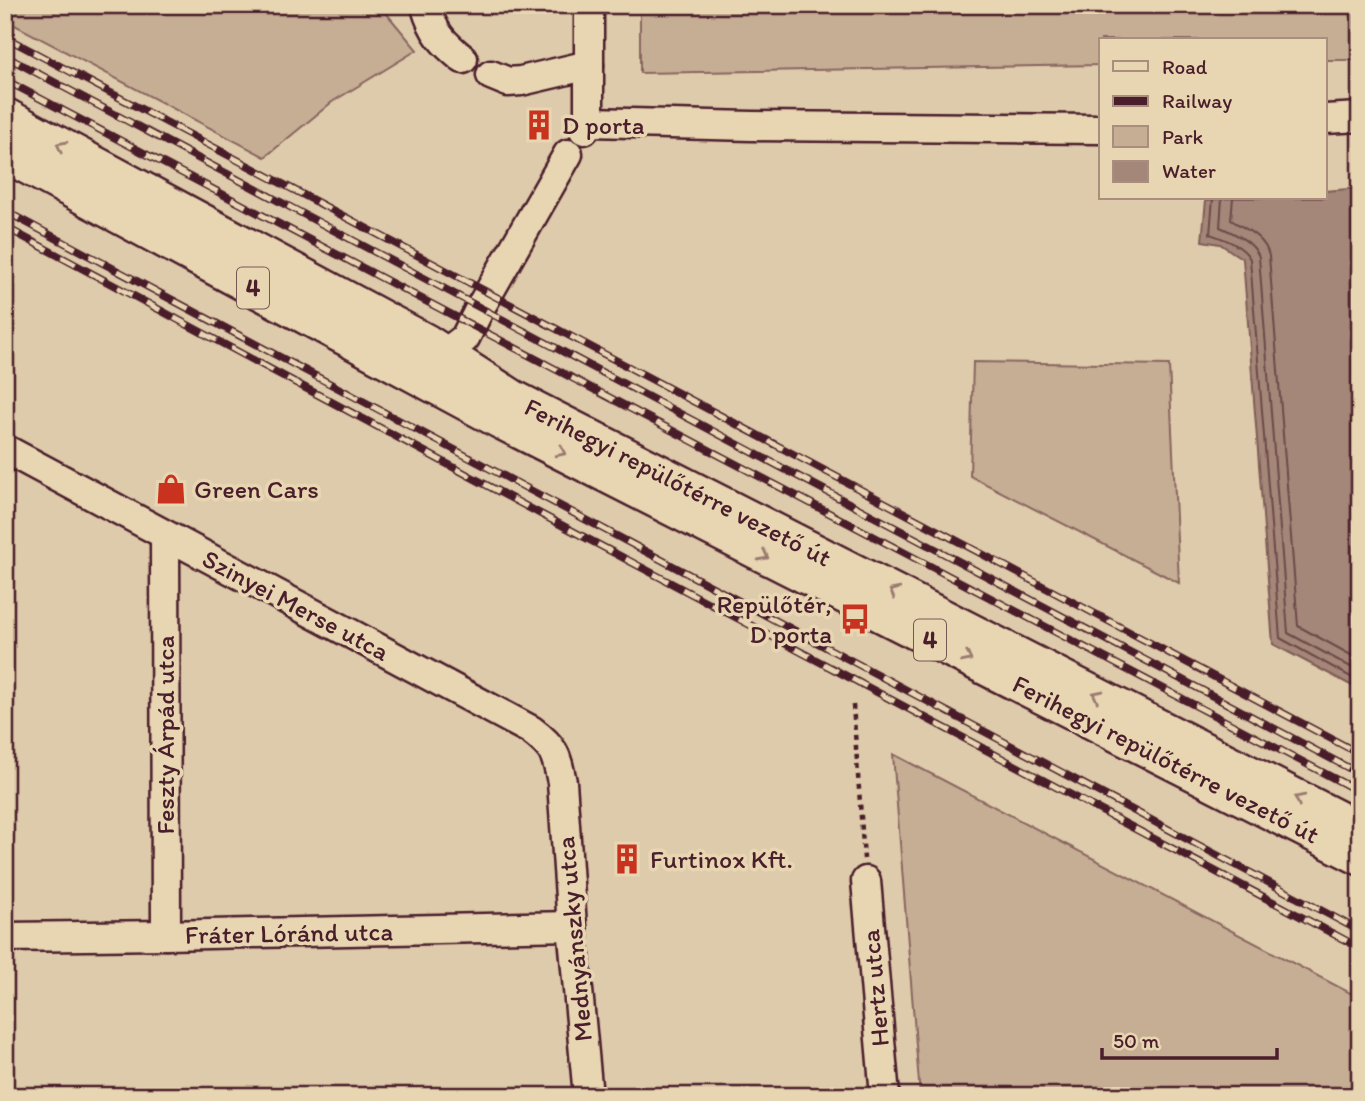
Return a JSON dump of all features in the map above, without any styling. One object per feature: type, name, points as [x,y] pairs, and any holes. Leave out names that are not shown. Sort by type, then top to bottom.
[{"type":"main road","name":"Ferihegyi repülőtérre vezető út","points":[[5,116],[426,342],[459,354],[513,398],[1360,830]]},
{"type":"main road","name":"Ferihegyi repülőtérre vezető út","points":[[12,158],[501,421],[1360,857]]},
{"type":"street","points":[[589,5],[586,126],[1099,130]]},
{"type":"street","points":[[426,7],[441,40],[463,59]]},
{"type":"street","points":[[491,75],[508,82],[521,81],[589,65]]},
{"type":"street","points":[[1326,119],[1360,117]]},
{"type":"street","points":[[459,354],[478,311],[569,154]]},
{"type":"street","points":[[12,158],[85,182],[422,359],[459,354]]},
{"type":"street","points":[[478,311],[475,342],[479,359],[510,380],[561,407],[604,444]]},
{"type":"street","points":[[459,354],[501,421]]},
{"type":"street","name":"Szinyei Merse utca","points":[[5,449],[531,730],[548,743],[557,759],[562,782]]},
{"type":"street","name":"Feszty Árpád utca","points":[[164,535],[166,936]]},
{"type":"street","name":"Mednyánszky utca","points":[[562,782],[588,1096]]},
{"type":"street","name":"Hertz utca","points":[[866,881],[884,1096]]},
{"type":"street","name":"Fráter Lóránd utca","points":[[5,937],[166,936],[572,926]]},
{"type":"path","points":[[853,705],[866,881]]},
{"type":"green space","points":[[5,5],[369,5],[382,8],[417,50],[332,102],[265,157],[5,20]]},
{"type":"green space","points":[[640,5],[1360,5],[1360,60],[1326,60],[1326,38],[1099,38],[1099,65],[640,73]]},
{"type":"green space","points":[[973,362],[1169,365],[1179,583],[970,476]]},
{"type":"green space","points":[[893,754],[1360,998],[1360,1096],[920,1096]]},
{"type":"water","points":[[1360,188],[1360,690],[1273,644],[1243,259],[1220,244],[1202,241],[1206,200],[1326,200],[1326,191]]},
{"type":"railway","points":[[5,37],[1360,754]]},
{"type":"railway","points":[[5,56],[1360,774]]},
{"type":"railway","points":[[5,80],[1360,792]]},
{"type":"railway","points":[[5,211],[1360,931]]},
{"type":"railway","points":[[5,227],[1360,948]]},
{"type":"place","name":"D porta","points":[[539,125]]},
{"type":"place","name":"Green Cars","points":[[171,489]]},
{"type":"place","name":"Repülőtér, D porta","points":[[855,619]]},
{"type":"place","name":"Furtinox Kft.","points":[[627,859]]}]
